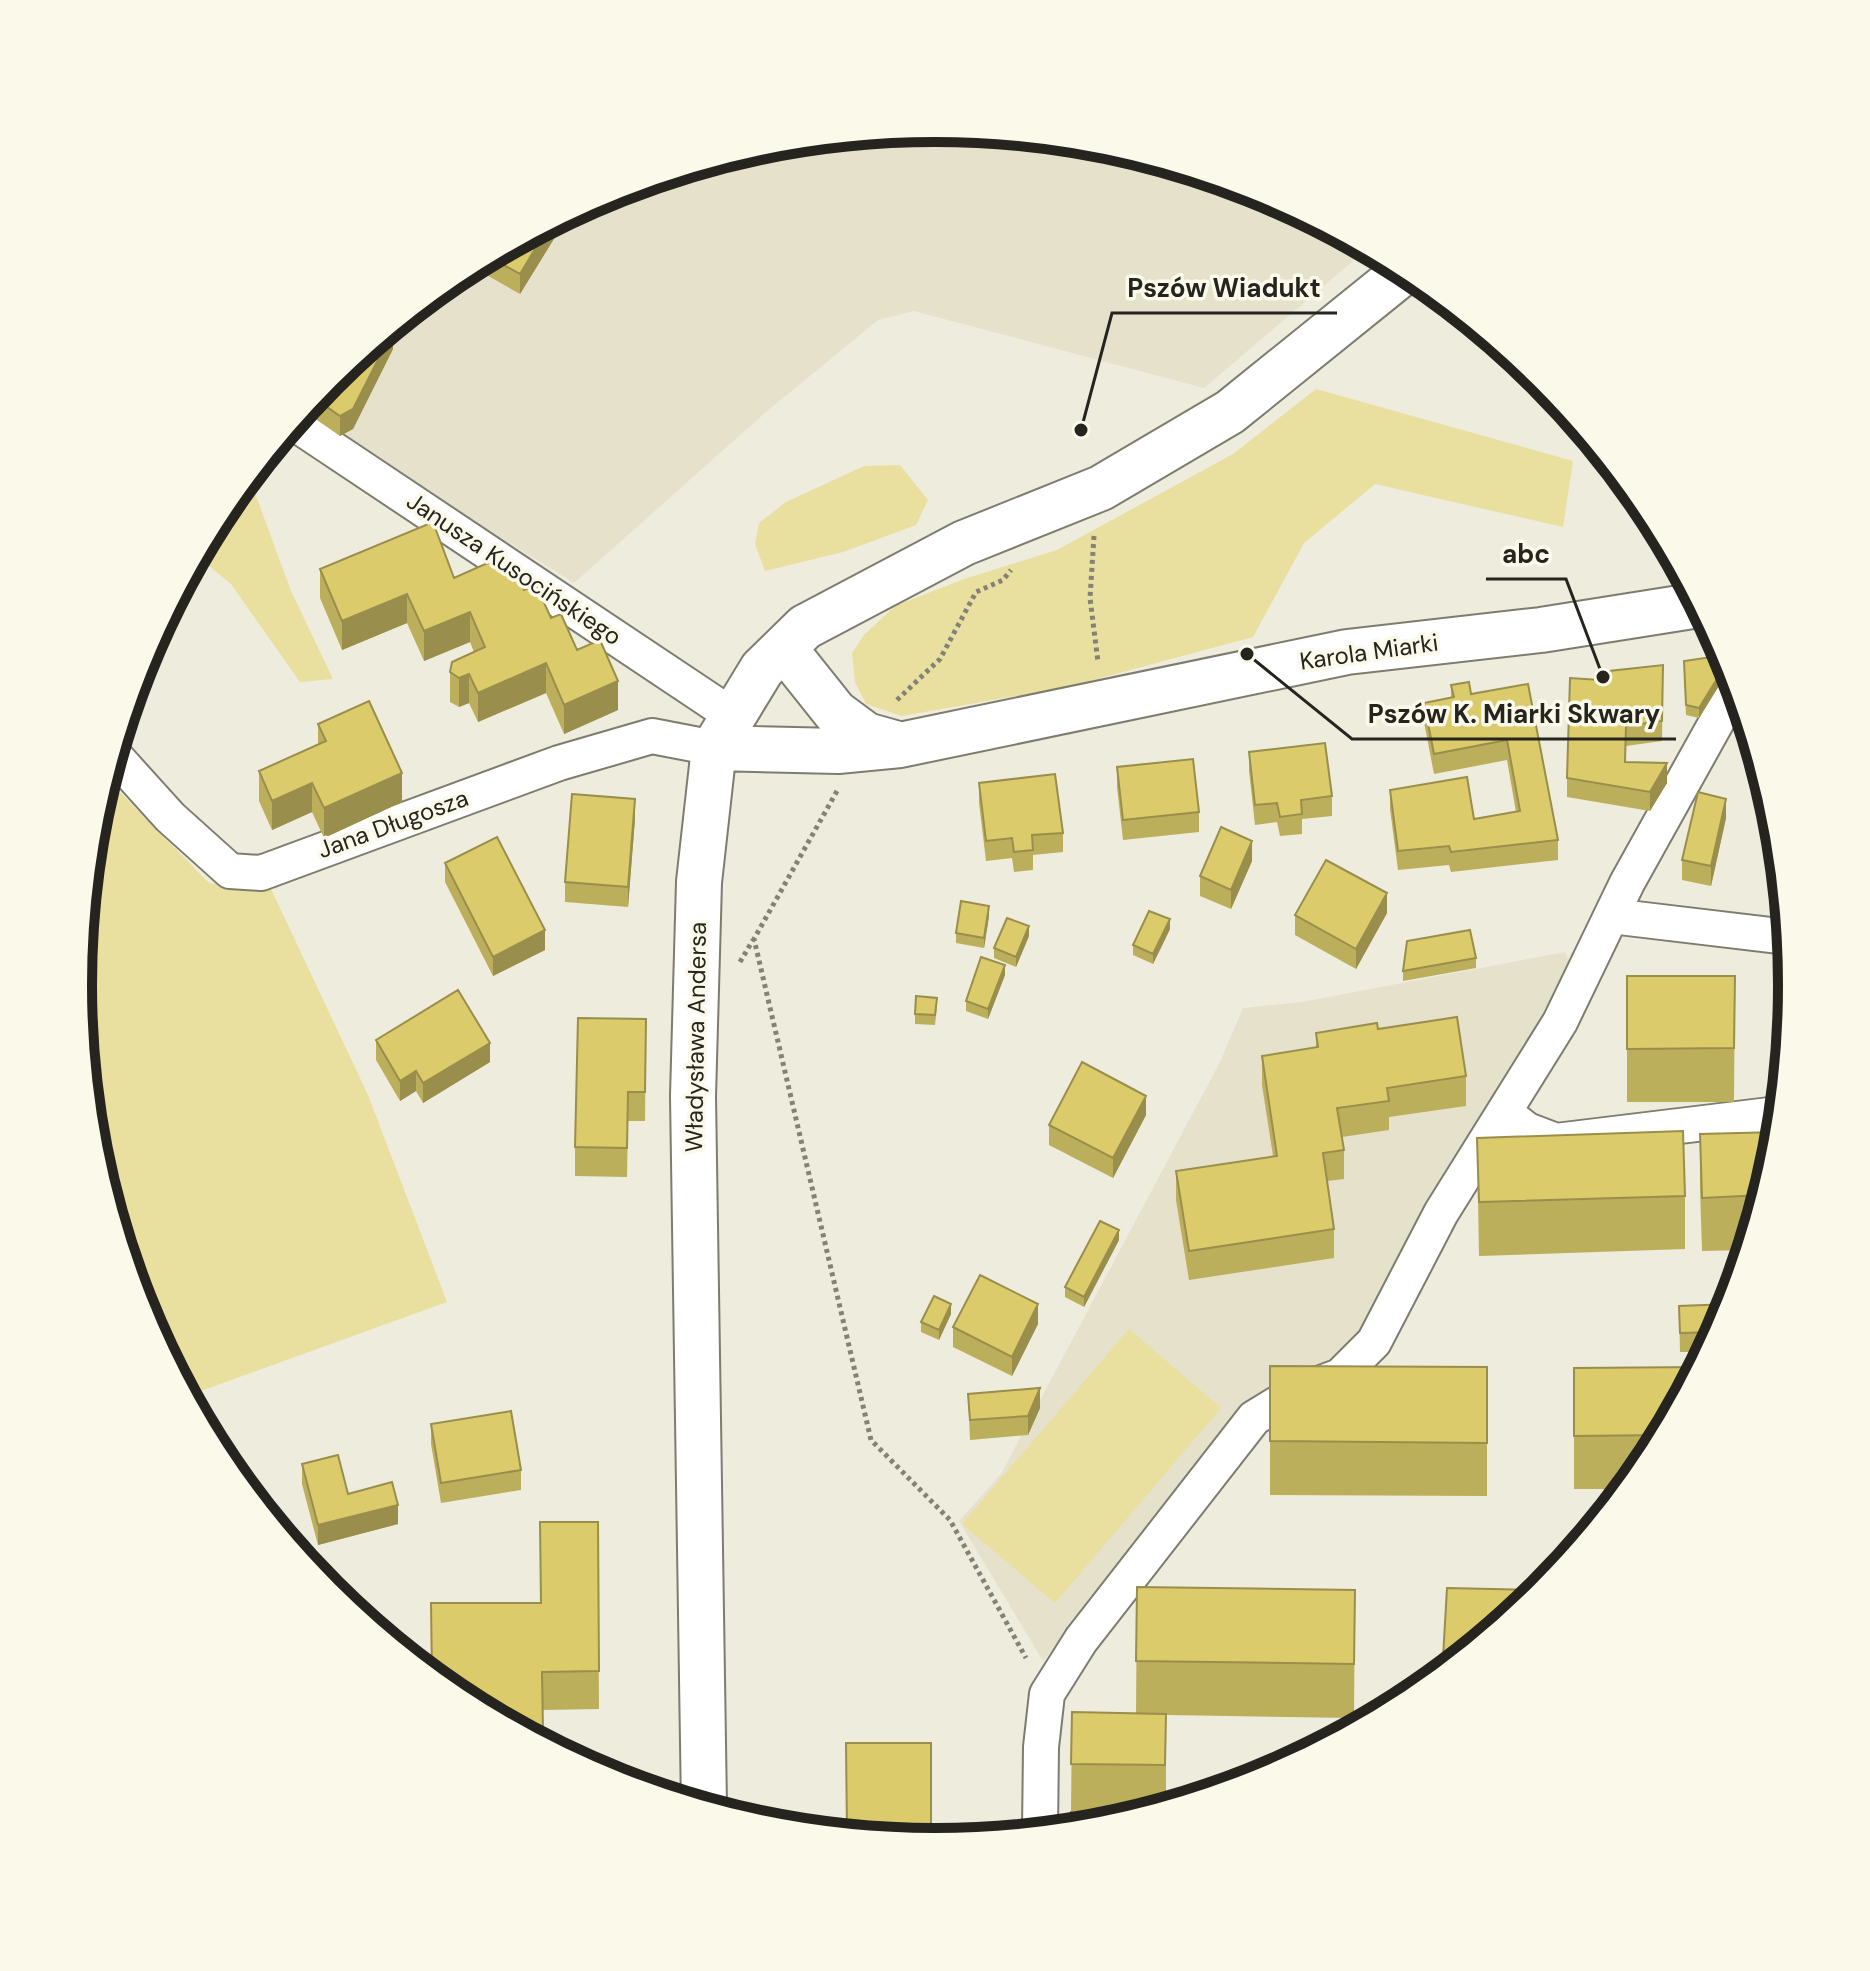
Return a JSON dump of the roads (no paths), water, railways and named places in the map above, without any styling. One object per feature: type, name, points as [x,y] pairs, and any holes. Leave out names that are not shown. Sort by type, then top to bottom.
[{"type":"main road","name":"Władysława Andersa","points":[[704,1796],[693,1096],[699,882],[724,732],[762,669],[805,627],[964,543],[1101,488],[1230,412],[1394,279]]},
{"type":"main road","name":"Karola Miarki","points":[[724,732],[781,752],[877,743],[1109,701],[1347,652],[1541,630],[1688,607]]},
{"type":"main road","points":[[784,648],[835,712],[877,743]]},
{"type":"street","name":"Janusza Kusocińskiego","points":[[302,429],[724,732]]},
{"type":"street","points":[[1040,1822],[1041,1747],[1047,1694],[1081,1640],[1254,1418],[1295,1393],[1340,1376],[1374,1342],[1441,1213],[1560,1022],[1611,916],[1728,702]]},
{"type":"street","name":"Jana Długosza","points":[[122,764],[170,817],[230,871],[261,873],[559,763],[652,736],[724,732]]},
{"type":"street","points":[[1611,916],[1776,936]]},
{"type":"street","points":[[1504,1112],[1527,1130],[1556,1141],[1768,1115]]},
{"type":"place","name":"Pszów Wiadukt","points":[[1081,430]]},
{"type":"place","name":"Pszów K. Miarki Skwary","points":[[1247,654]]},
{"type":"place","name":"abc","points":[[1603,677]]}]
